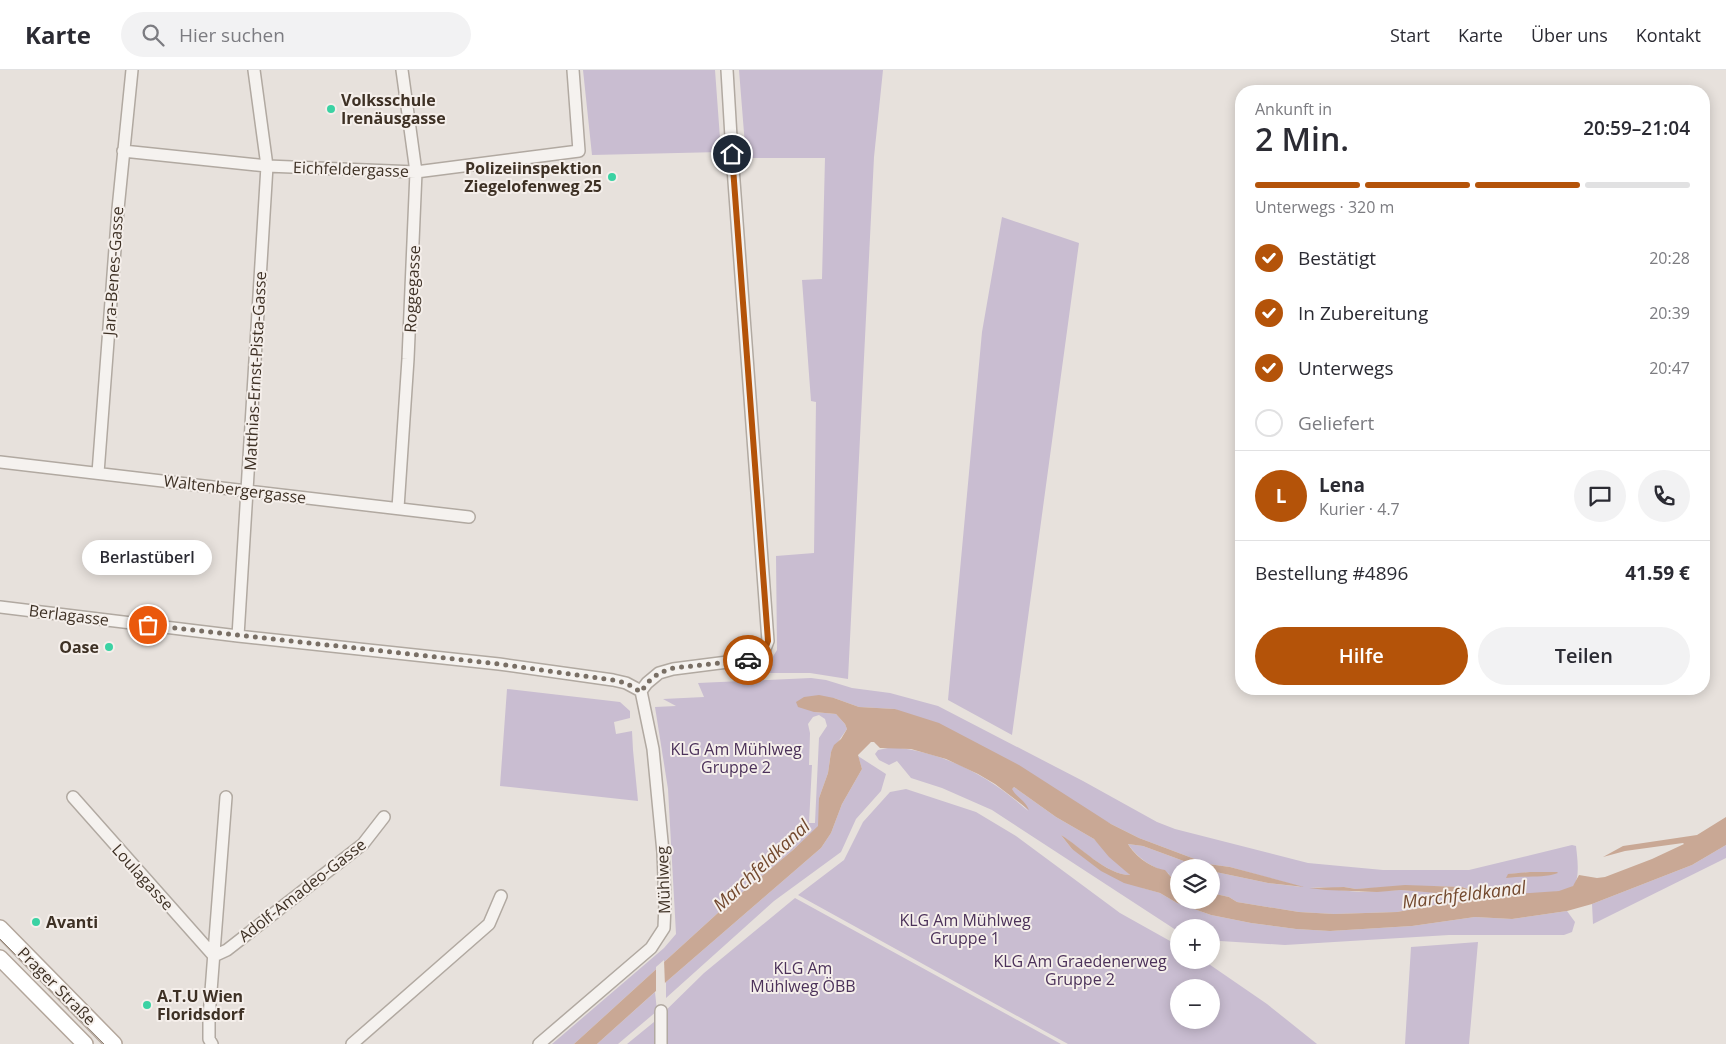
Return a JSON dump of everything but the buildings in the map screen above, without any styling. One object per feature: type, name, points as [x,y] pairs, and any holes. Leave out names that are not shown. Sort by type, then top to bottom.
[{"type":"main road","name":"Prager Straße","points":[[0,928],[114,1044]]},
{"type":"main road","name":"Prager Straße","points":[[0,958],[85,1044]]},
{"type":"street","name":"Jara-Benes-Gasse","points":[[98,472],[123,151],[132,70]]},
{"type":"street","name":"Matthias-Ernst-Pista-Gasse","points":[[238,636],[267,166],[254,70]]},
{"type":"street","name":"Roggegasse","points":[[398,508],[408,359],[416,172],[402,70]]},
{"type":"street","name":"Eichfeldergasse","points":[[123,151],[267,166],[416,172],[579,150],[573,70]]},
{"type":"street","points":[[641,692],[647,683],[659,673],[673,668],[752,660],[763,654],[768,641],[727,70]]},
{"type":"street","name":"Waltenbergergasse","points":[[0,462],[470,517]]},
{"type":"street","name":"Berlagasse","points":[[0,607],[238,636],[504,665],[613,680],[626,683],[641,692]]},
{"type":"street","name":"Mühlweg","points":[[539,1044],[651,948],[664,928],[666,904],[659,807],[653,749],[641,692]]},
{"type":"street","name":"Loulagasse","points":[[73,797],[214,956]]},
{"type":"street","points":[[212,1044],[209,1039],[226,797]]},
{"type":"street","name":"Adolf-Amadeo-Gasse","points":[[214,956],[227,950],[363,844],[384,817]]},
{"type":"street","points":[[352,1044],[489,924],[501,896]]},
{"type":"street","points":[[661,1011],[661,1044]]},
{"type":"green space","points":[[583,70],[715,70],[721,152],[592,155]]},
{"type":"green space","points":[[739,70],[883,70],[874,157],[848,679],[810,673],[770,673],[764,671],[777,650],[776,556],[814,553],[816,402],[811,401],[802,280],[822,279],[825,158],[746,158]]},
{"type":"green space","points":[[1002,217],[1079,243],[1012,735],[948,700],[982,332]]},
{"type":"green space","name":"KLG Am Mühlweg Gruppe 2","points":[[811,678],[826,680],[852,688],[890,693],[938,706],[1083,781],[1157,822],[1175,829],[1308,863],[1383,870],[1469,870],[1572,845],[1576,846],[1577,879],[1572,887],[1565,890],[1528,894],[1481,893],[1462,887],[1446,886],[1356,889],[1309,887],[1359,892],[1401,890],[1460,895],[1471,898],[1466,901],[1397,912],[1334,914],[1299,912],[1237,902],[1229,897],[1220,895],[1220,873],[1268,883],[1302,887],[1220,866],[1220,859],[1195,859],[1139,838],[895,709],[859,707],[834,698],[814,712],[836,714],[847,729],[831,752],[828,773],[819,798],[819,826],[719,912],[574,1044],[552,1044],[664,948],[676,934],[668,789],[655,707],[676,706],[663,699],[704,697],[698,683]],"holes":[[[819,715],[825,719],[827,726],[819,738],[815,823],[809,823],[812,765],[809,765],[810,733],[808,724],[813,717]],[[1557,872],[1547,875],[1508,877],[1510,874]]]},
{"type":"green space","points":[[507,689],[620,702],[630,711],[630,718],[614,722],[616,734],[632,731],[638,801],[500,786]]},
{"type":"green space","points":[[893,747],[931,754],[948,760],[982,777],[1013,798],[1028,811],[1012,792],[1011,789],[1014,787],[1056,817],[1094,839],[1130,875],[1113,871],[1104,866],[1061,835],[1072,849],[1143,888],[1160,893],[1170,899],[1170,909],[1194,909],[1211,915],[1251,923],[1330,931],[1412,926],[1475,917],[1512,919],[1567,911],[1575,922],[1572,932],[1564,935],[1449,935],[1285,945],[1220,941],[1220,919],[1170,919],[1170,926],[992,810],[942,788],[911,778],[897,761],[889,765],[879,760],[875,754],[878,750]]},
{"type":"green space","points":[[858,756],[886,774],[881,791],[856,819],[841,852],[774,901],[666,998],[666,982],[821,848],[831,833],[842,804],[862,769]]},
{"type":"green space","points":[[906,789],[976,812],[1016,836],[1120,913],[1170,941],[1170,969],[1216,969],[1267,1004],[1317,1044],[1068,1044],[798,895],[844,860],[863,822],[890,792]]},
{"type":"green space","points":[[1128,844],[1143,846],[1178,859],[1170,859],[1170,876],[1136,854]]},
{"type":"green space","points":[[1726,845],[1726,858],[1593,924],[1592,904],[1692,865]]},
{"type":"green space","name":"KLG Am Mühlweg ÖBB","points":[[795,898],[1061,1044],[627,1044],[654,1022],[704,973]]},
{"type":"green space","points":[[1478,942],[1469,1044],[1405,1044],[1411,947]]},
{"type":"green space","points":[[655,992],[657,1011],[618,1044],[597,1044]]},
{"type":"water","points":[[819,695],[859,707],[895,709],[939,723],[1019,765],[1111,824],[1139,838],[1195,859],[1178,859],[1143,846],[1128,844],[1144,861],[1154,867],[1165,870],[1170,876],[1170,899],[1160,893],[1124,883],[1101,871],[1072,849],[1061,835],[1103,865],[1121,874],[1130,875],[1109,857],[1094,839],[1056,817],[1014,787],[1012,789],[1029,810],[995,784],[946,759],[911,749],[880,748],[874,742],[871,742],[858,755],[862,769],[842,804],[831,833],[821,848],[597,1044],[574,1044],[719,912],[793,850],[818,826],[819,798],[828,773],[831,752],[834,745],[841,739],[847,729],[836,714],[814,712],[798,707],[796,702],[804,697]]},
{"type":"water","name":"Marchfeldkanal","points":[[1726,817],[1726,845],[1692,865],[1592,904],[1567,911],[1512,919],[1475,917],[1412,926],[1330,931],[1251,923],[1211,915],[1194,909],[1220,909],[1220,895],[1229,897],[1237,902],[1299,912],[1334,914],[1397,912],[1466,901],[1470,898],[1460,895],[1401,890],[1377,892],[1309,888],[1344,887],[1356,889],[1405,885],[1462,887],[1479,893],[1497,894],[1559,891],[1573,886],[1579,875],[1597,878],[1605,877],[1652,859],[1684,844],[1625,851],[1603,857],[1623,846],[1697,835]]},
{"type":"water","points":[[1220,866],[1304,887],[1268,883],[1220,873]]},
{"type":"water","points":[[1530,872],[1558,873],[1546,876],[1506,878],[1508,874]]},
{"type":"pier","points":[[664,960],[665,986],[656,995],[656,967]]},
{"type":"tram line","points":[[0,939],[104,1044]]},
{"type":"way so far","points":[[148,625],[504,665],[613,680],[626,683],[641,692],[647,683],[659,673],[673,668],[748,660]]},
{"type":"place","name":"Volksschule Irenäusgasse","points":[[331,109]]},
{"type":"place","name":"Polizeiinspektion Ziegelofenweg 25","points":[[612,177]]},
{"type":"place","name":"Berlastüberl","points":[[148,625]]},
{"type":"place","name":"Oase","points":[[109,647]]},
{"type":"place","name":"Avanti","points":[[36,922]]},
{"type":"place","name":"A.T.U Wien Floridsdorf","points":[[147,1005]]},
{"type":"route","points":[[732,154],[768,641],[763,654],[748,660]]},
{"type":"park label","name":"KLG Am Mühlweg Gruppe 1","points":[[965,929]]},
{"type":"park label","name":"KLG Am Graedenerweg Gruppe 2","points":[[1080,970]]}]
